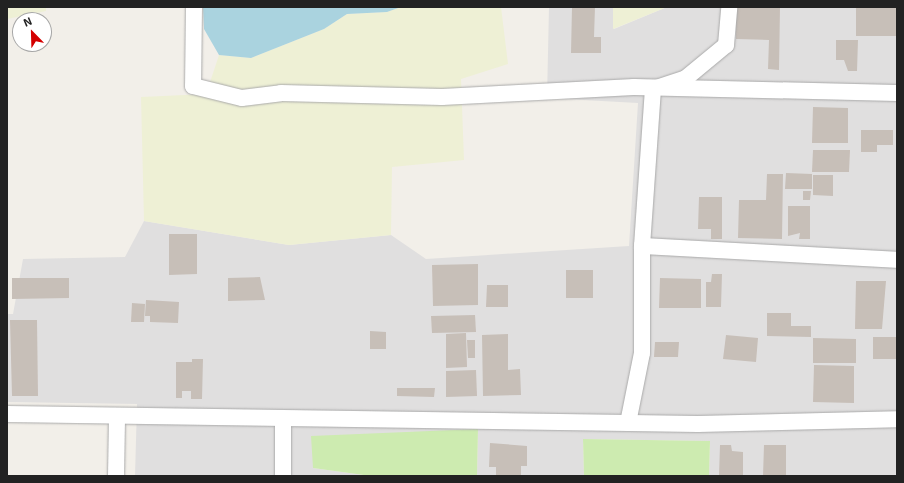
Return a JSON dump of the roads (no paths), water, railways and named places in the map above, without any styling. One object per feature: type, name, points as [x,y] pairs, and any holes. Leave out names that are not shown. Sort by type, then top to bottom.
[{"type":"street","points":[[194,7],[194,86],[242,98],[281,93],[442,97],[653,89],[897,92]]},
{"type":"street","points":[[653,89],[686,78],[726,45],[729,7]]},
{"type":"street","points":[[628,423],[642,353],[642,246],[653,89]]},
{"type":"street","points":[[642,246],[897,260]]},
{"type":"street","points":[[7,414],[628,423],[897,419]]},
{"type":"street","points":[[116,476],[117,416]]},
{"type":"street","points":[[283,419],[283,476]]},
{"type":"water","points":[[203,7],[401,7],[387,12],[347,14],[324,29],[251,58],[219,55],[204,29]]}]
